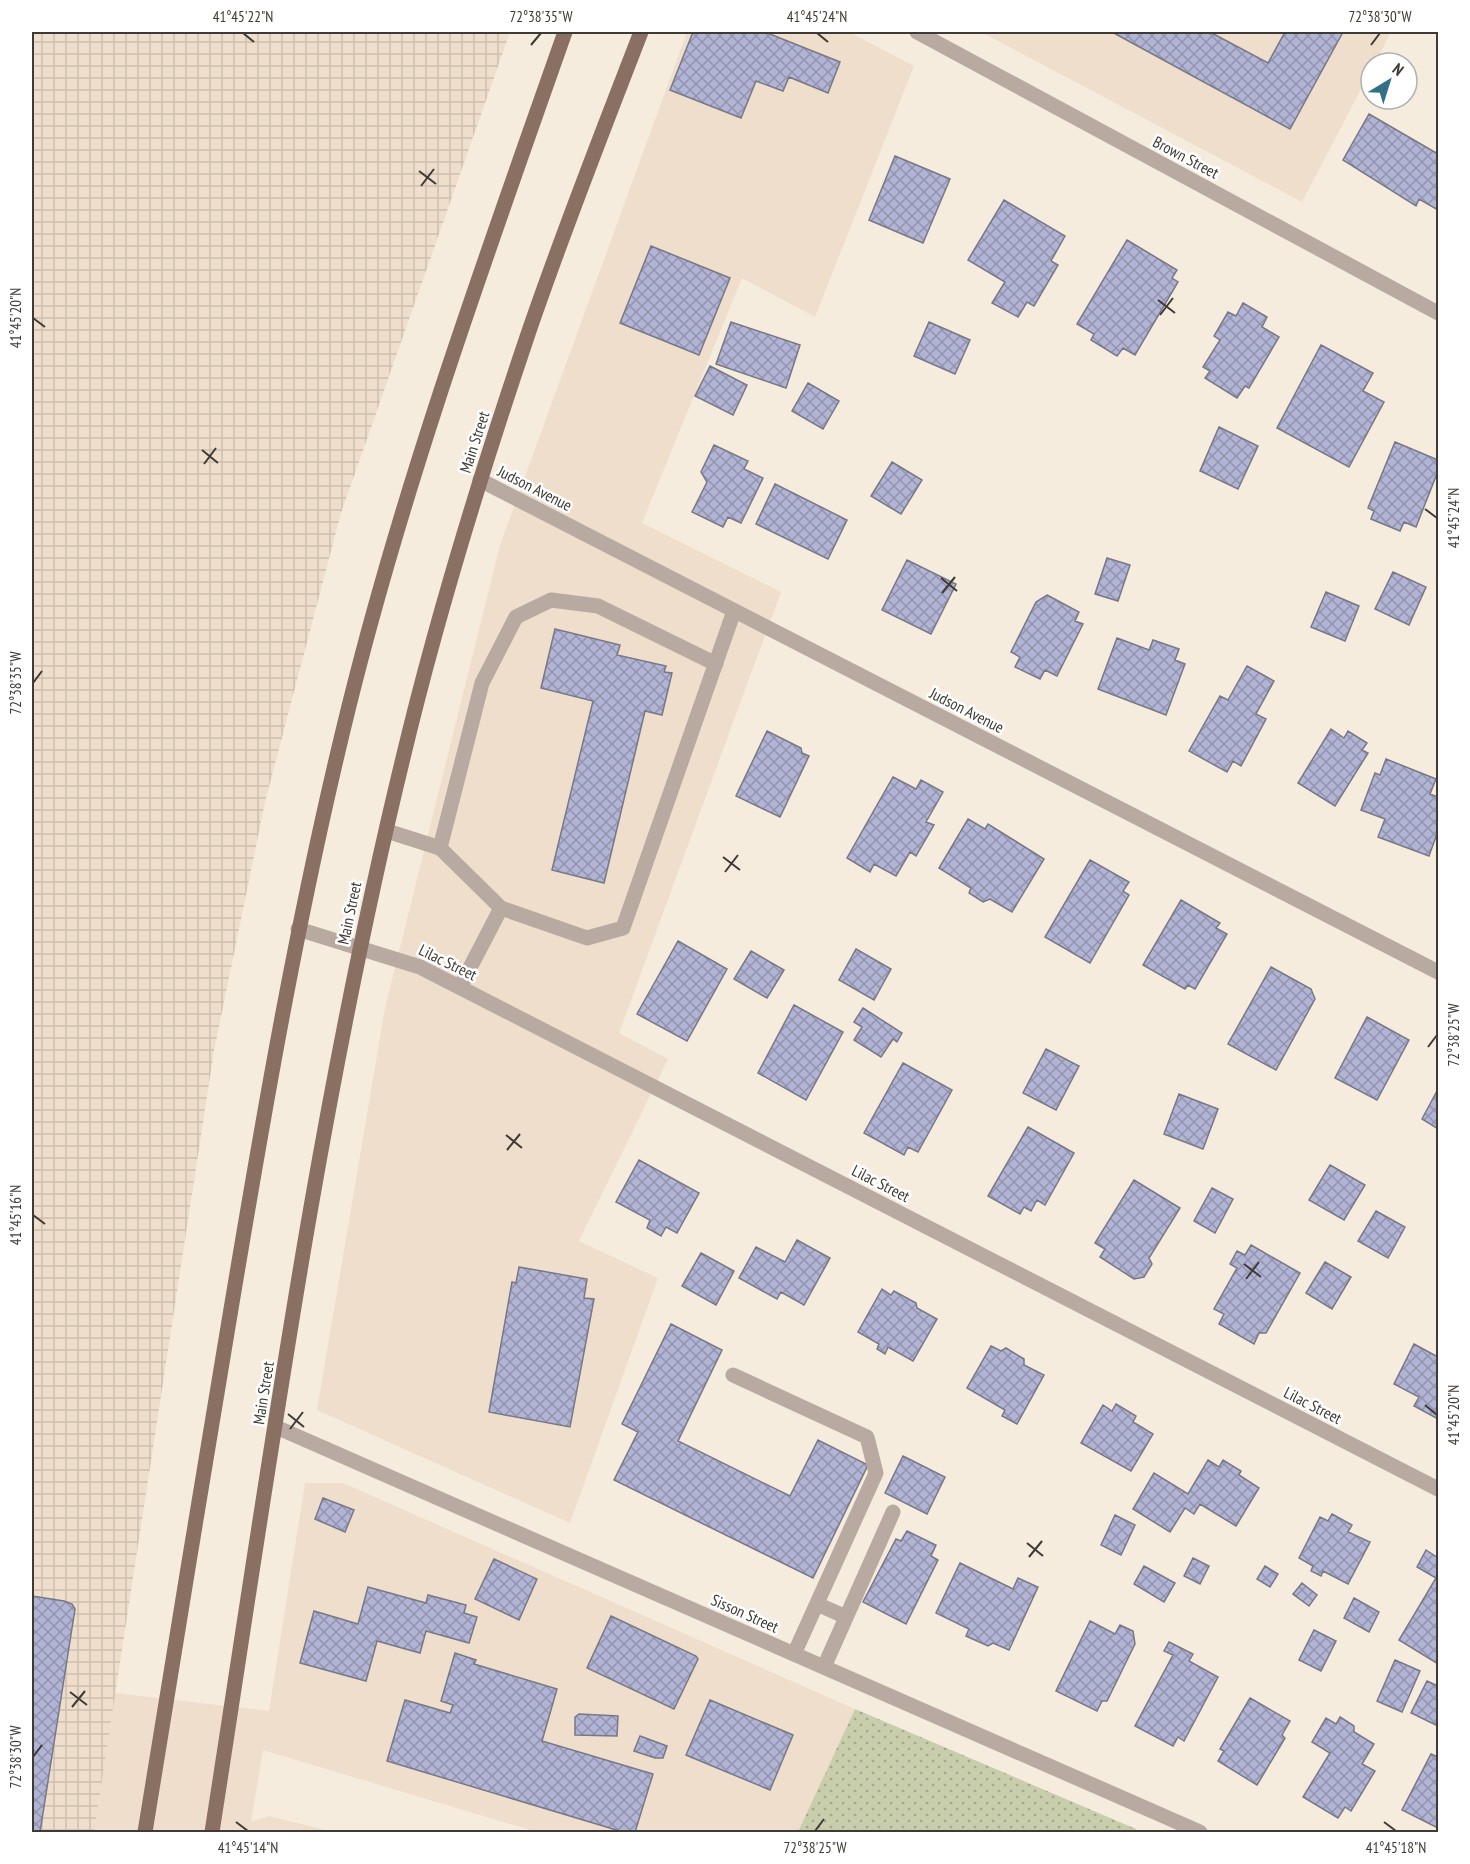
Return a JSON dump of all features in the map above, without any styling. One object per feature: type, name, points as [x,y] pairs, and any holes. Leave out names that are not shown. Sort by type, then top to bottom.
[{"type":"main road","points":[[145,1833],[266,1096],[298,929],[350,702],[396,534],[447,373],[565,32]]},
{"type":"main road","name":"Main Street","points":[[212,1833],[320,1162],[359,948],[402,763],[432,646],[480,480],[543,291],[641,32]]},
{"type":"street","name":"Brown Street","points":[[916,32],[1438,313]]},
{"type":"street","name":"Judson Avenue","points":[[480,480],[1438,972]]},
{"type":"street","points":[[440,848],[482,683],[516,617],[551,600],[598,606],[716,664]]},
{"type":"street","points":[[387,831],[440,848],[501,908],[587,938],[623,928],[734,611]]},
{"type":"street","points":[[460,987],[501,908]]},
{"type":"street","name":"Lilac Street","points":[[298,929],[409,962],[460,987],[1438,1489]]},
{"type":"street","points":[[733,1375],[867,1437],[876,1473],[794,1654]]},
{"type":"street","name":"Sisson Street","points":[[276,1427],[1200,1833]]},
{"type":"street","points":[[824,1667],[893,1512]]},
{"type":"street","points":[[817,1604],[846,1617]]},
{"type":"shaded area","points":[[32,32],[510,32],[341,513],[265,802],[214,1051],[94,1832],[32,1832]]},
{"type":"shaded area","points":[[687,32],[849,32],[914,66],[815,317],[742,278],[642,523],[781,592],[619,1033],[668,1059],[579,1241],[658,1278],[570,1523],[317,1410],[385,1008],[500,545]]},
{"type":"shaded area","points":[[981,32],[1391,32],[1381,51],[1359,51],[1359,93],[1302,202]]},
{"type":"shaded area","points":[[305,1483],[343,1483],[855,1709],[798,1832],[537,1832],[263,1750],[251,1822],[269,1816],[333,1832],[94,1832],[115,1693],[269,1711]]},
{"type":"green space","points":[[855,1709],[1136,1829],[1135,1832],[798,1832]]},
{"type":"building","points":[[693,32],[765,32],[840,62],[828,93],[789,77],[783,91],[756,81],[741,118],[670,90]]},
{"type":"building","points":[[1112,32],[1210,32],[1268,63],[1285,32],[1343,32],[1290,129]]},
{"type":"building","points":[[1369,114],[1438,154],[1438,210],[1419,199],[1416,206],[1343,160]]},
{"type":"building","points":[[895,156],[950,179],[923,243],[869,220]]},
{"type":"building","points":[[1004,200],[1065,236],[1051,261],[1058,265],[1034,306],[1027,302],[1018,317],[992,303],[1005,282],[968,260]]},
{"type":"building","points":[[1127,240],[1177,270],[1172,278],[1178,282],[1135,355],[1123,348],[1117,356],[1091,340],[1094,334],[1077,324]]},
{"type":"building","points":[[651,246],[730,278],[699,355],[620,323]]},
{"type":"building","points":[[1243,303],[1267,317],[1262,327],[1279,337],[1249,388],[1245,386],[1237,398],[1205,378],[1210,371],[1203,367],[1220,340],[1214,336],[1228,312],[1236,316]]},
{"type":"building","points":[[731,322],[800,345],[786,388],[716,364]]},
{"type":"building","points":[[929,322],[970,340],[955,374],[914,356]]},
{"type":"building","points":[[1321,345],[1373,373],[1363,391],[1384,402],[1349,467],[1277,428]]},
{"type":"building","points":[[710,366],[747,385],[733,415],[695,396]]},
{"type":"building","points":[[808,383],[839,401],[823,429],[792,411]]},
{"type":"building","points":[[1219,427],[1258,446],[1238,489],[1200,471]]},
{"type":"building","points":[[1395,442],[1438,460],[1438,471],[1416,527],[1404,522],[1400,531],[1371,519],[1374,511],[1368,508]]},
{"type":"building","points":[[714,445],[748,461],[744,469],[763,478],[741,523],[728,517],[723,527],[692,512],[707,482],[701,472]]},
{"type":"building","points":[[892,462],[922,480],[901,514],[871,496]]},
{"type":"building","points":[[775,484],[847,520],[828,559],[756,524]]},
{"type":"building","points":[[1107,558],[1130,565],[1118,601],[1095,594]]},
{"type":"building","points":[[907,560],[956,584],[931,634],[882,610]]},
{"type":"building","points":[[1393,572],[1426,587],[1409,625],[1375,609]]},
{"type":"building","points":[[1326,592],[1359,606],[1345,641],[1311,627]]},
{"type":"building","points":[[1047,595],[1079,612],[1075,621],[1083,624],[1057,676],[1045,670],[1040,679],[1015,667],[1020,657],[1011,652],[1036,602]]},
{"type":"building","points":[[555,629],[620,645],[617,655],[666,666],[664,672],[672,673],[662,715],[645,711],[604,883],[552,870],[593,701],[541,688]]},
{"type":"building","points":[[1117,638],[1149,650],[1153,640],[1179,649],[1175,660],[1185,664],[1166,715],[1098,689]]},
{"type":"building","points":[[1247,666],[1274,681],[1256,714],[1266,719],[1241,766],[1233,761],[1227,772],[1189,751],[1220,696],[1228,700]]},
{"type":"building","points":[[1331,729],[1344,738],[1348,731],[1367,743],[1362,750],[1368,753],[1335,806],[1298,783]]},
{"type":"building","points":[[767,731],[801,748],[802,753],[809,756],[780,817],[736,796]]},
{"type":"building","points":[[1386,759],[1436,779],[1430,794],[1438,797],[1438,831],[1429,856],[1378,837],[1385,819],[1361,810],[1375,773],[1380,775]]},
{"type":"building","points":[[893,777],[916,789],[921,780],[943,792],[926,822],[934,825],[916,856],[910,852],[896,876],[874,864],[870,872],[847,858]]},
{"type":"building","points":[[968,819],[985,829],[988,824],[1044,859],[1012,912],[990,899],[983,902],[969,893],[971,888],[939,868]]},
{"type":"building","points":[[1090,860],[1129,882],[1123,891],[1129,895],[1090,963],[1045,937]]},
{"type":"building","points":[[1181,900],[1220,923],[1216,928],[1227,934],[1195,989],[1188,985],[1185,989],[1143,965]]},
{"type":"building","points":[[678,941],[727,969],[687,1041],[637,1014]]},
{"type":"building","points":[[856,949],[891,969],[874,1000],[839,980]]},
{"type":"building","points":[[751,951],[784,970],[767,998],[734,979]]},
{"type":"building","points":[[1271,967],[1311,989],[1315,999],[1276,1070],[1228,1044]]},
{"type":"building","points":[[794,1005],[843,1032],[806,1100],[758,1073]]},
{"type":"building","points":[[863,1008],[902,1033],[897,1042],[893,1039],[881,1057],[854,1040],[862,1027],[854,1022]]},
{"type":"building","points":[[1367,1017],[1409,1040],[1377,1100],[1335,1078]]},
{"type":"building","points":[[1046,1049],[1079,1066],[1056,1110],[1023,1093]]},
{"type":"building","points":[[903,1063],[952,1090],[918,1152],[908,1147],[904,1155],[864,1133]]},
{"type":"building","points":[[1438,1089],[1438,1129],[1422,1119]]},
{"type":"building","points":[[1179,1094],[1218,1109],[1203,1149],[1164,1134]]},
{"type":"building","points":[[1028,1127],[1074,1153],[1045,1205],[1037,1200],[1031,1211],[1024,1207],[1020,1214],[988,1196]]},
{"type":"building","points":[[639,1160],[699,1193],[677,1233],[666,1227],[661,1236],[647,1228],[650,1220],[616,1202]]},
{"type":"building","points":[[1330,1165],[1365,1185],[1344,1220],[1309,1200]]},
{"type":"building","points":[[1134,1180],[1180,1208],[1149,1258],[1152,1264],[1144,1277],[1134,1279],[1100,1257],[1105,1249],[1095,1243]]},
{"type":"building","points":[[1212,1188],[1233,1199],[1215,1233],[1194,1221]]},
{"type":"building","points":[[1376,1211],[1405,1227],[1388,1258],[1358,1241]]},
{"type":"building","points":[[797,1240],[830,1258],[804,1305],[781,1292],[777,1299],[739,1278],[756,1247],[785,1262]]},
{"type":"building","points":[[1251,1245],[1300,1273],[1266,1333],[1259,1333],[1254,1344],[1219,1324],[1224,1314],[1214,1309],[1237,1268],[1230,1264],[1237,1251],[1245,1255]]},
{"type":"building","points":[[701,1253],[734,1271],[716,1305],[682,1286]]},
{"type":"building","points":[[1325,1262],[1351,1277],[1332,1309],[1306,1293]]},
{"type":"building","points":[[519,1267],[587,1279],[584,1298],[594,1299],[570,1427],[489,1412],[512,1282],[516,1283]]},
{"type":"building","points":[[882,1289],[891,1295],[894,1291],[916,1303],[917,1308],[937,1319],[913,1361],[888,1347],[885,1354],[877,1349],[879,1344],[858,1332]]},
{"type":"building","points":[[671,1324],[722,1350],[678,1441],[790,1496],[818,1440],[868,1465],[813,1578],[614,1480],[638,1432],[622,1424]]},
{"type":"building","points":[[1414,1344],[1438,1357],[1438,1419],[1414,1406],[1419,1397],[1394,1384]]},
{"type":"building","points":[[991,1346],[1001,1351],[1006,1348],[1024,1359],[1024,1365],[1044,1375],[1017,1424],[1002,1416],[1005,1410],[967,1388]]},
{"type":"building","points":[[1116,1404],[1136,1416],[1133,1422],[1153,1434],[1131,1471],[1081,1443],[1103,1405],[1112,1411]]},
{"type":"building","points":[[903,1456],[945,1477],[927,1514],[885,1493]]},
{"type":"building","points":[[1208,1460],[1219,1467],[1223,1460],[1241,1471],[1239,1475],[1259,1488],[1236,1526],[1200,1504],[1194,1514],[1185,1508],[1170,1532],[1133,1509],[1154,1473],[1188,1494]]},
{"type":"building","points":[[323,1498],[354,1510],[345,1532],[315,1519]]},
{"type":"building","points":[[1332,1514],[1352,1525],[1348,1532],[1370,1542],[1348,1584],[1323,1571],[1321,1576],[1311,1571],[1313,1566],[1299,1558],[1320,1517],[1328,1521]]},
{"type":"building","points":[[1115,1515],[1135,1525],[1121,1555],[1101,1545]]},
{"type":"building","points":[[907,1531],[936,1545],[931,1556],[938,1560],[906,1624],[863,1602],[896,1539],[901,1541]]},
{"type":"building","points":[[1426,1550],[1438,1558],[1438,1664],[1399,1640],[1436,1578],[1417,1567]]},
{"type":"building","points":[[1193,1558],[1209,1566],[1200,1584],[1184,1576]]},
{"type":"building","points":[[494,1559],[537,1579],[519,1620],[475,1599]]},
{"type":"building","points":[[960,1563],[1013,1589],[1018,1578],[1038,1587],[1009,1650],[993,1643],[988,1646],[966,1636],[969,1629],[936,1613]]},
{"type":"building","points":[[1144,1566],[1175,1583],[1164,1602],[1134,1584]]},
{"type":"building","points":[[1265,1566],[1278,1574],[1270,1587],[1257,1579]]},
{"type":"building","points":[[1302,1583],[1317,1595],[1309,1606],[1293,1594]]},
{"type":"building","points":[[368,1587],[426,1603],[428,1595],[466,1605],[464,1613],[477,1617],[469,1643],[426,1631],[420,1653],[377,1641],[366,1681],[300,1663],[314,1611],[358,1624]]},
{"type":"building","points":[[32,1596],[64,1601],[72,1604],[75,1609],[40,1832],[32,1832]]},
{"type":"building","points":[[1354,1598],[1379,1612],[1369,1632],[1344,1618]]},
{"type":"building","points":[[611,1616],[696,1656],[698,1659],[674,1709],[587,1668]]},
{"type":"building","points":[[1090,1621],[1115,1634],[1120,1625],[1133,1631],[1135,1644],[1107,1701],[1102,1701],[1097,1711],[1056,1691]]},
{"type":"building","points":[[1314,1630],[1336,1641],[1321,1671],[1299,1660]]},
{"type":"building","points":[[1169,1642],[1193,1654],[1189,1661],[1218,1677],[1184,1741],[1178,1737],[1173,1746],[1135,1726],[1173,1655],[1164,1651]]},
{"type":"building","points":[[455,1653],[476,1660],[474,1664],[557,1689],[542,1741],[653,1774],[635,1832],[623,1832],[387,1761],[405,1700],[450,1713],[453,1705],[441,1701]]},
{"type":"building","points":[[1395,1660],[1420,1671],[1402,1712],[1377,1701]]},
{"type":"building","points":[[1427,1681],[1438,1686],[1438,1726],[1411,1713]]},
{"type":"building","points":[[1250,1698],[1290,1721],[1282,1735],[1285,1738],[1257,1785],[1218,1761],[1224,1751],[1220,1749]]},
{"type":"building","points":[[710,1700],[793,1735],[770,1790],[686,1755]]},
{"type":"building","points":[[579,1714],[618,1716],[617,1736],[575,1735],[575,1717]]},
{"type":"building","points":[[1340,1717],[1354,1726],[1354,1732],[1374,1744],[1362,1764],[1375,1771],[1351,1811],[1345,1807],[1338,1818],[1303,1797],[1330,1753],[1312,1742],[1326,1718],[1336,1724]]},
{"type":"building","points":[[640,1736],[667,1746],[663,1758],[655,1758],[634,1751]]},
{"type":"building","points":[[1431,1754],[1438,1757],[1438,1828],[1402,1810]]}]
